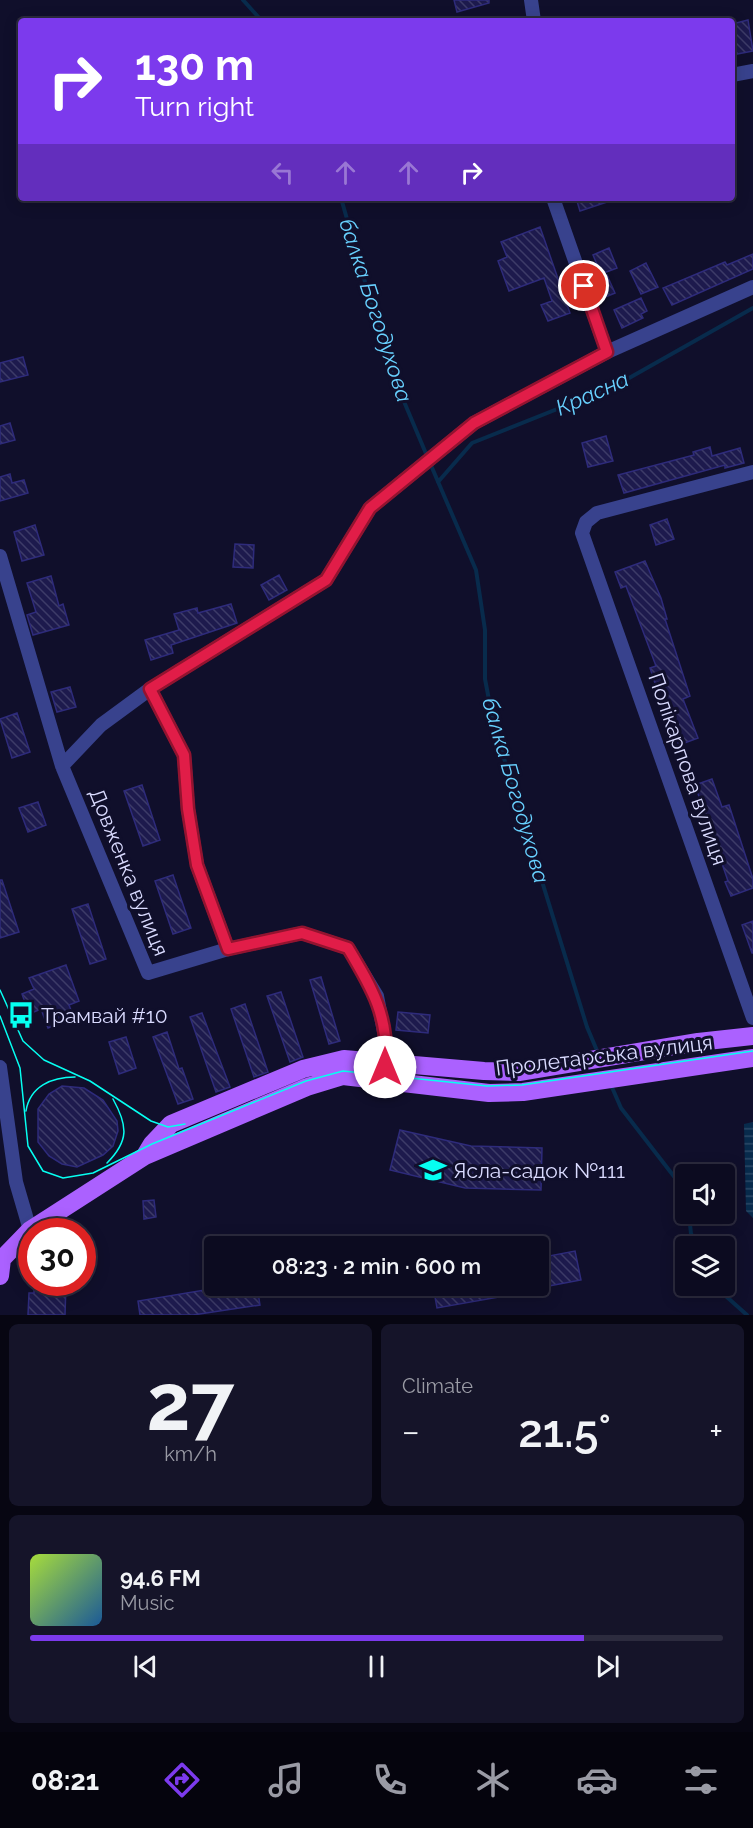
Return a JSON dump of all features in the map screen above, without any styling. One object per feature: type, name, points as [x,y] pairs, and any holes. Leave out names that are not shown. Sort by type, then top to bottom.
[{"type":"main road","name":"Пролетарська вулиця","points":[[145,1156],[152,1144],[171,1124],[303,1069],[344,1059],[519,1072],[753,1036]]},
{"type":"main road","name":"Пролетарська вулиця","points":[[145,1156],[307,1087],[343,1076],[489,1093],[523,1092],[753,1058]]},
{"type":"main road","points":[[49,1218],[145,1156]]},
{"type":"main road","points":[[0,1276],[2,1259],[18,1242]]},
{"type":"street","points":[[531,0],[534,18]]},
{"type":"street","points":[[735,74],[753,70]]},
{"type":"street","points":[[554,201],[607,352]]},
{"type":"street","points":[[62,766],[101,725],[150,689],[326,580],[370,508],[405,476],[440,452],[474,423],[607,352],[753,287]]},
{"type":"street","name":"Полікарпова вулиця","points":[[753,472],[597,513],[586,522],[582,533],[753,1018]]},
{"type":"street","name":"Довженка вулиця","points":[[0,556],[62,766],[148,973],[228,949],[302,933],[348,948],[376,996],[387,1047],[384,1081]]},
{"type":"street","points":[[150,689],[184,755],[188,809],[197,865],[228,949]]},
{"type":"street","points":[[0,1067],[16,1182],[26,1218]]},
{"type":"water","points":[[753,1122],[753,1218],[746,1211],[744,1124]]},
{"type":"building","points":[[454,0],[489,0],[489,3],[457,12]]},
{"type":"building","points":[[748,20],[753,51],[735,54],[735,23]]},
{"type":"building","points":[[577,201],[610,201],[580,211]]},
{"type":"building","points":[[540,227],[570,313],[548,321],[541,305],[552,301],[544,278],[509,291],[498,261],[507,257],[501,242]]},
{"type":"building","points":[[609,248],[617,268],[601,274],[593,255]]},
{"type":"building","points":[[753,254],[753,269],[672,305],[663,288],[725,262],[727,265]]},
{"type":"building","points":[[646,263],[658,287],[641,294],[630,271]]},
{"type":"building","points":[[607,275],[615,293],[603,298],[595,280]]},
{"type":"building","points":[[641,298],[647,311],[641,314],[643,318],[622,328],[614,310]]},
{"type":"building","points":[[23,357],[28,375],[0,382],[0,363]]},
{"type":"building","points":[[10,423],[15,440],[0,444],[0,426]]},
{"type":"building","points":[[606,436],[613,461],[588,467],[582,443]]},
{"type":"building","points":[[710,447],[712,456],[740,448],[744,463],[725,468],[725,465],[624,493],[618,475],[694,455],[693,452]]},
{"type":"building","points":[[10,474],[12,483],[24,480],[28,493],[0,501],[0,477]]},
{"type":"building","points":[[667,519],[674,539],[656,545],[650,525]]},
{"type":"building","points":[[35,525],[44,555],[22,561],[14,532]]},
{"type":"building","points":[[235,544],[254,545],[253,568],[233,567]]},
{"type":"building","points":[[645,561],[661,598],[667,619],[665,619],[690,696],[683,699],[698,738],[679,745],[668,715],[672,713],[659,682],[655,683],[650,668],[656,666],[626,586],[621,588],[615,572]]},
{"type":"building","points":[[279,575],[287,590],[269,600],[261,585]]},
{"type":"building","points":[[51,576],[59,606],[63,604],[69,625],[33,635],[27,615],[36,612],[27,583]]},
{"type":"building","points":[[231,604],[237,623],[171,645],[173,653],[151,660],[145,640],[179,630],[174,614],[197,608],[198,613]]},
{"type":"building","points":[[70,687],[76,707],[57,712],[51,692]]},
{"type":"building","points":[[17,713],[30,752],[12,758],[0,719]]},
{"type":"building","points":[[712,779],[722,807],[729,805],[753,879],[753,888],[731,896],[695,785]]},
{"type":"building","points":[[142,785],[160,840],[143,846],[124,791]]},
{"type":"building","points":[[38,802],[46,825],[28,832],[19,808]]},
{"type":"building","points":[[173,875],[191,928],[173,934],[155,881]]},
{"type":"building","points":[[0,880],[2,880],[19,932],[0,938]]},
{"type":"building","points":[[88,904],[106,959],[90,964],[72,909]]},
{"type":"building","points":[[753,921],[753,953],[752,953],[742,925]]},
{"type":"building","points":[[66,965],[79,1001],[69,1005],[74,1018],[48,1028],[41,1009],[29,1014],[22,994],[34,989],[29,978]]},
{"type":"building","points":[[321,977],[340,1041],[329,1044],[310,980]]},
{"type":"building","points":[[281,992],[303,1057],[290,1062],[267,996]]},
{"type":"building","points":[[245,1004],[268,1072],[254,1077],[231,1009]]},
{"type":"building","points":[[398,1012],[430,1015],[428,1033],[396,1030]]},
{"type":"building","points":[[202,1013],[230,1087],[216,1092],[190,1017]]},
{"type":"building","points":[[167,1032],[179,1069],[182,1068],[193,1099],[178,1104],[153,1037]]},
{"type":"building","points":[[126,1037],[136,1068],[119,1074],[109,1042]]},
{"type":"building","points":[[62,1086],[84,1088],[103,1100],[117,1121],[118,1131],[113,1146],[103,1155],[77,1167],[62,1164],[49,1156],[38,1142],[38,1109],[49,1094]]},
{"type":"building","points":[[400,1130],[471,1146],[542,1148],[541,1190],[465,1188],[390,1170]]},
{"type":"building","points":[[154,1200],[156,1217],[144,1219],[143,1201]]},
{"type":"building","points":[[575,1251],[581,1280],[549,1286],[549,1256]]},
{"type":"building","points":[[204,1290],[204,1296],[259,1296],[260,1305],[193,1315],[140,1315],[138,1301]]},
{"type":"building","points":[[29,1296],[66,1296],[65,1315],[28,1315]]},
{"type":"building","points":[[435,1296],[505,1296],[437,1308]]},
{"type":"waterway","name":"балка Богодухова","points":[[243,0],[259,18]]},
{"type":"waterway","name":"балка Богодухова","points":[[342,201],[389,366],[427,456]]},
{"type":"waterway","name":"Красна","points":[[438,482],[472,443],[615,386],[753,308]]},
{"type":"waterway","name":"балка Богодухова","points":[[430,463],[476,570],[485,630],[485,679],[494,726],[587,1027],[598,1053]]},
{"type":"waterway","name":"балка Богодухова","points":[[611,1085],[621,1108],[675,1178]]},
{"type":"waterway","name":"балка Богодухова","points":[[690,1224],[693,1236]]},
{"type":"waterway","name":"балка Богодухова","points":[[726,1296],[747,1315]]},
{"type":"tram line","points":[[0,990],[23,1041],[44,1060],[90,1081],[151,1121],[168,1127],[185,1124]]},
{"type":"tram line","points":[[0,1016],[20,1068],[28,1146],[43,1171],[63,1178],[93,1173],[152,1144],[252,1103],[306,1081],[343,1071],[487,1086],[522,1085],[753,1051]]},
{"type":"tram line","points":[[26,1111],[28,1102],[37,1089],[50,1081],[75,1077]]},
{"type":"tram line","points":[[107,1163],[119,1148],[124,1133],[121,1117],[113,1099]]},
{"type":"place","name":"Трамвай #10","points":[[21,1015]]},
{"type":"place","name":"Ясла-садок №111","points":[[433,1170]]},
{"type":"route","points":[[385,1067],[387,1047],[376,996],[348,948],[302,933],[228,949],[213,903],[197,865],[188,809],[184,755],[150,689],[326,580],[370,508],[405,476],[440,452],[474,423],[607,352],[584,286]]}]
